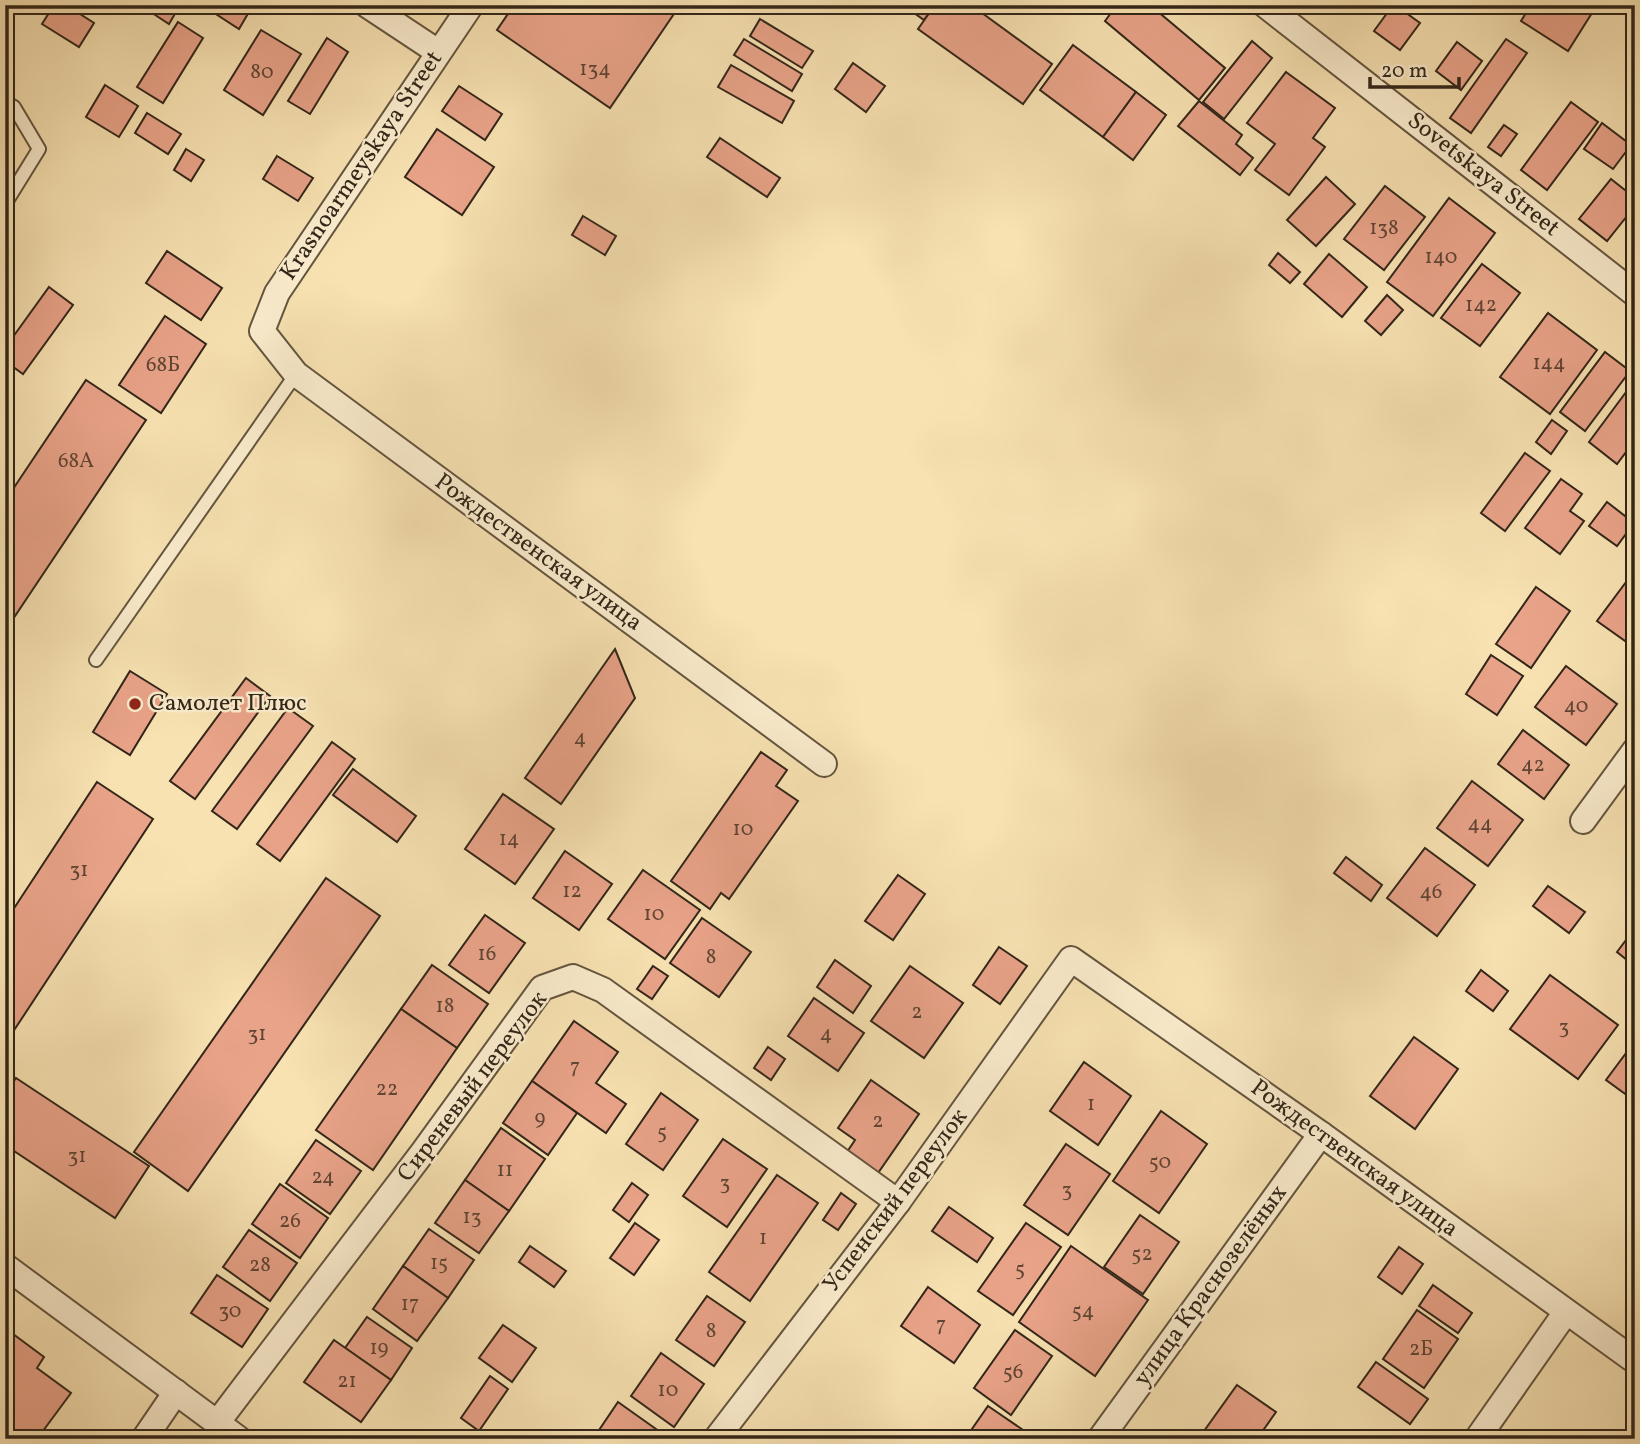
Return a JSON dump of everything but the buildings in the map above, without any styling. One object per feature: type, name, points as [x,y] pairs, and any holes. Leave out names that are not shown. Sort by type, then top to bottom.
[{"type":"street","points":[[367,5],[438,51]]},
{"type":"street","name":"Krasnoarmeyskaya Street","points":[[262,331],[277,293],[471,5]]},
{"type":"street","name":"Sovetskaya Street","points":[[1265,5],[1635,294]]},
{"type":"street","name":"Рождественская улица","points":[[262,331],[296,374],[824,764]]},
{"type":"street","points":[[1583,821],[1635,750]]},
{"type":"street","name":"Рождественская улица","points":[[1071,959],[1321,1134],[1635,1361]]},
{"type":"street","name":"Успенский переулок","points":[[716,1439],[898,1202],[1071,959]]},
{"type":"street","name":"Сиреневый переулок","points":[[218,1423],[423,1152],[542,988],[573,977],[603,990],[898,1202]]},
{"type":"street","name":"улица Краснозелёных","points":[[1100,1439],[1321,1134]]},
{"type":"street","points":[[5,1266],[239,1439]]},
{"type":"street","points":[[1477,1439],[1566,1312]]},
{"type":"street","points":[[144,1439],[176,1392]]},
{"type":"lane","points":[[5,102],[14,107],[39,149],[5,204]]},
{"type":"lane","points":[[96,660],[296,374]]},
{"type":"place","name":"Самолет Плюс","points":[[135,704]]}]
